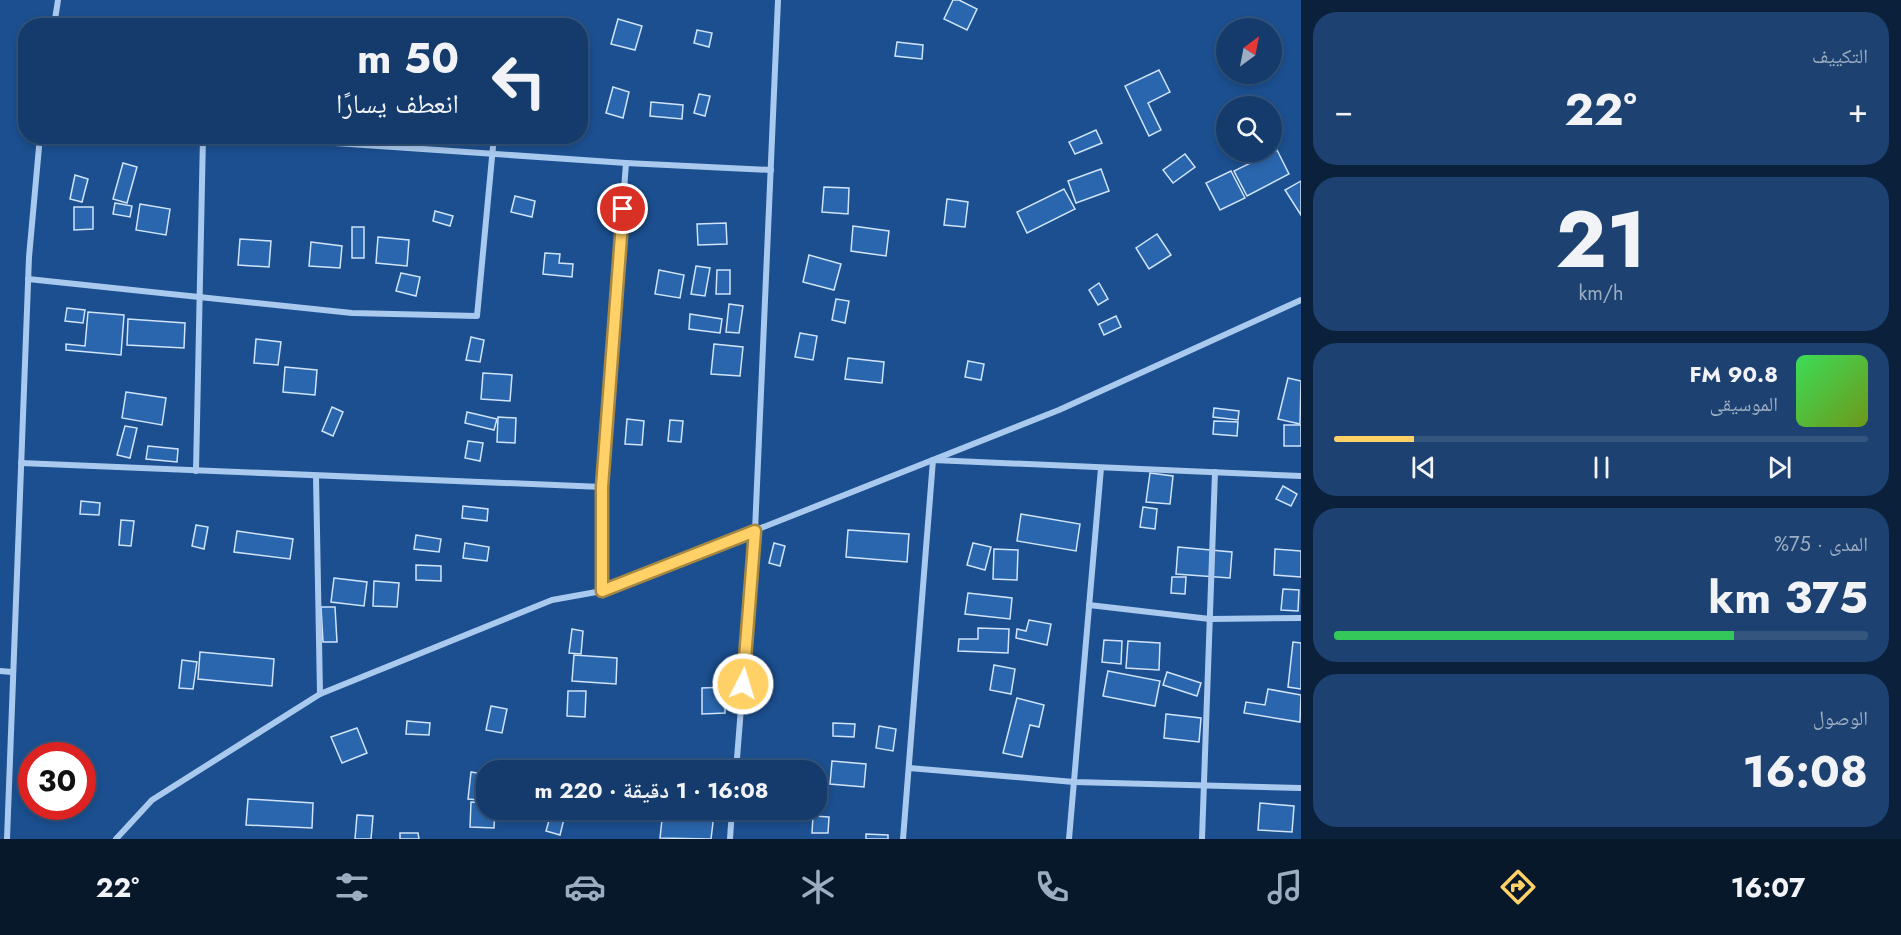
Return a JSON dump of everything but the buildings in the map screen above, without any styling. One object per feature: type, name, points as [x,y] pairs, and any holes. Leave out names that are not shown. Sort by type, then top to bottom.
[{"type":"street","points":[[55,18],[58,0]]},
{"type":"street","points":[[737,760],[755,531],[778,0]]},
{"type":"street","points":[[7,839],[28,279],[39,144]]},
{"type":"street","points":[[196,471],[203,144]]},
{"type":"street","points":[[349,144],[626,163],[771,170]]},
{"type":"street","points":[[28,279],[352,313],[477,316],[493,144]]},
{"type":"street","points":[[602,591],[602,487],[626,163]]},
{"type":"street","points":[[116,839],[152,800],[320,694],[552,600],[602,591],[1059,410],[1301,300]]},
{"type":"street","points":[[933,460],[1301,476]]},
{"type":"street","points":[[903,839],[933,460]]},
{"type":"street","points":[[21,464],[602,487]]},
{"type":"street","points":[[1069,839],[1101,468]]},
{"type":"street","points":[[1202,839],[1215,472]]},
{"type":"street","points":[[316,476],[320,694]]},
{"type":"street","points":[[1089,605],[1210,619],[1301,618]]},
{"type":"street","points":[[0,671],[12,672]]},
{"type":"street","points":[[909,768],[1074,782],[1301,789]]},
{"type":"street","points":[[730,839],[731,820]]},
{"type":"route","points":[[623,209],[602,487],[602,591],[755,531],[743,684]]}]
